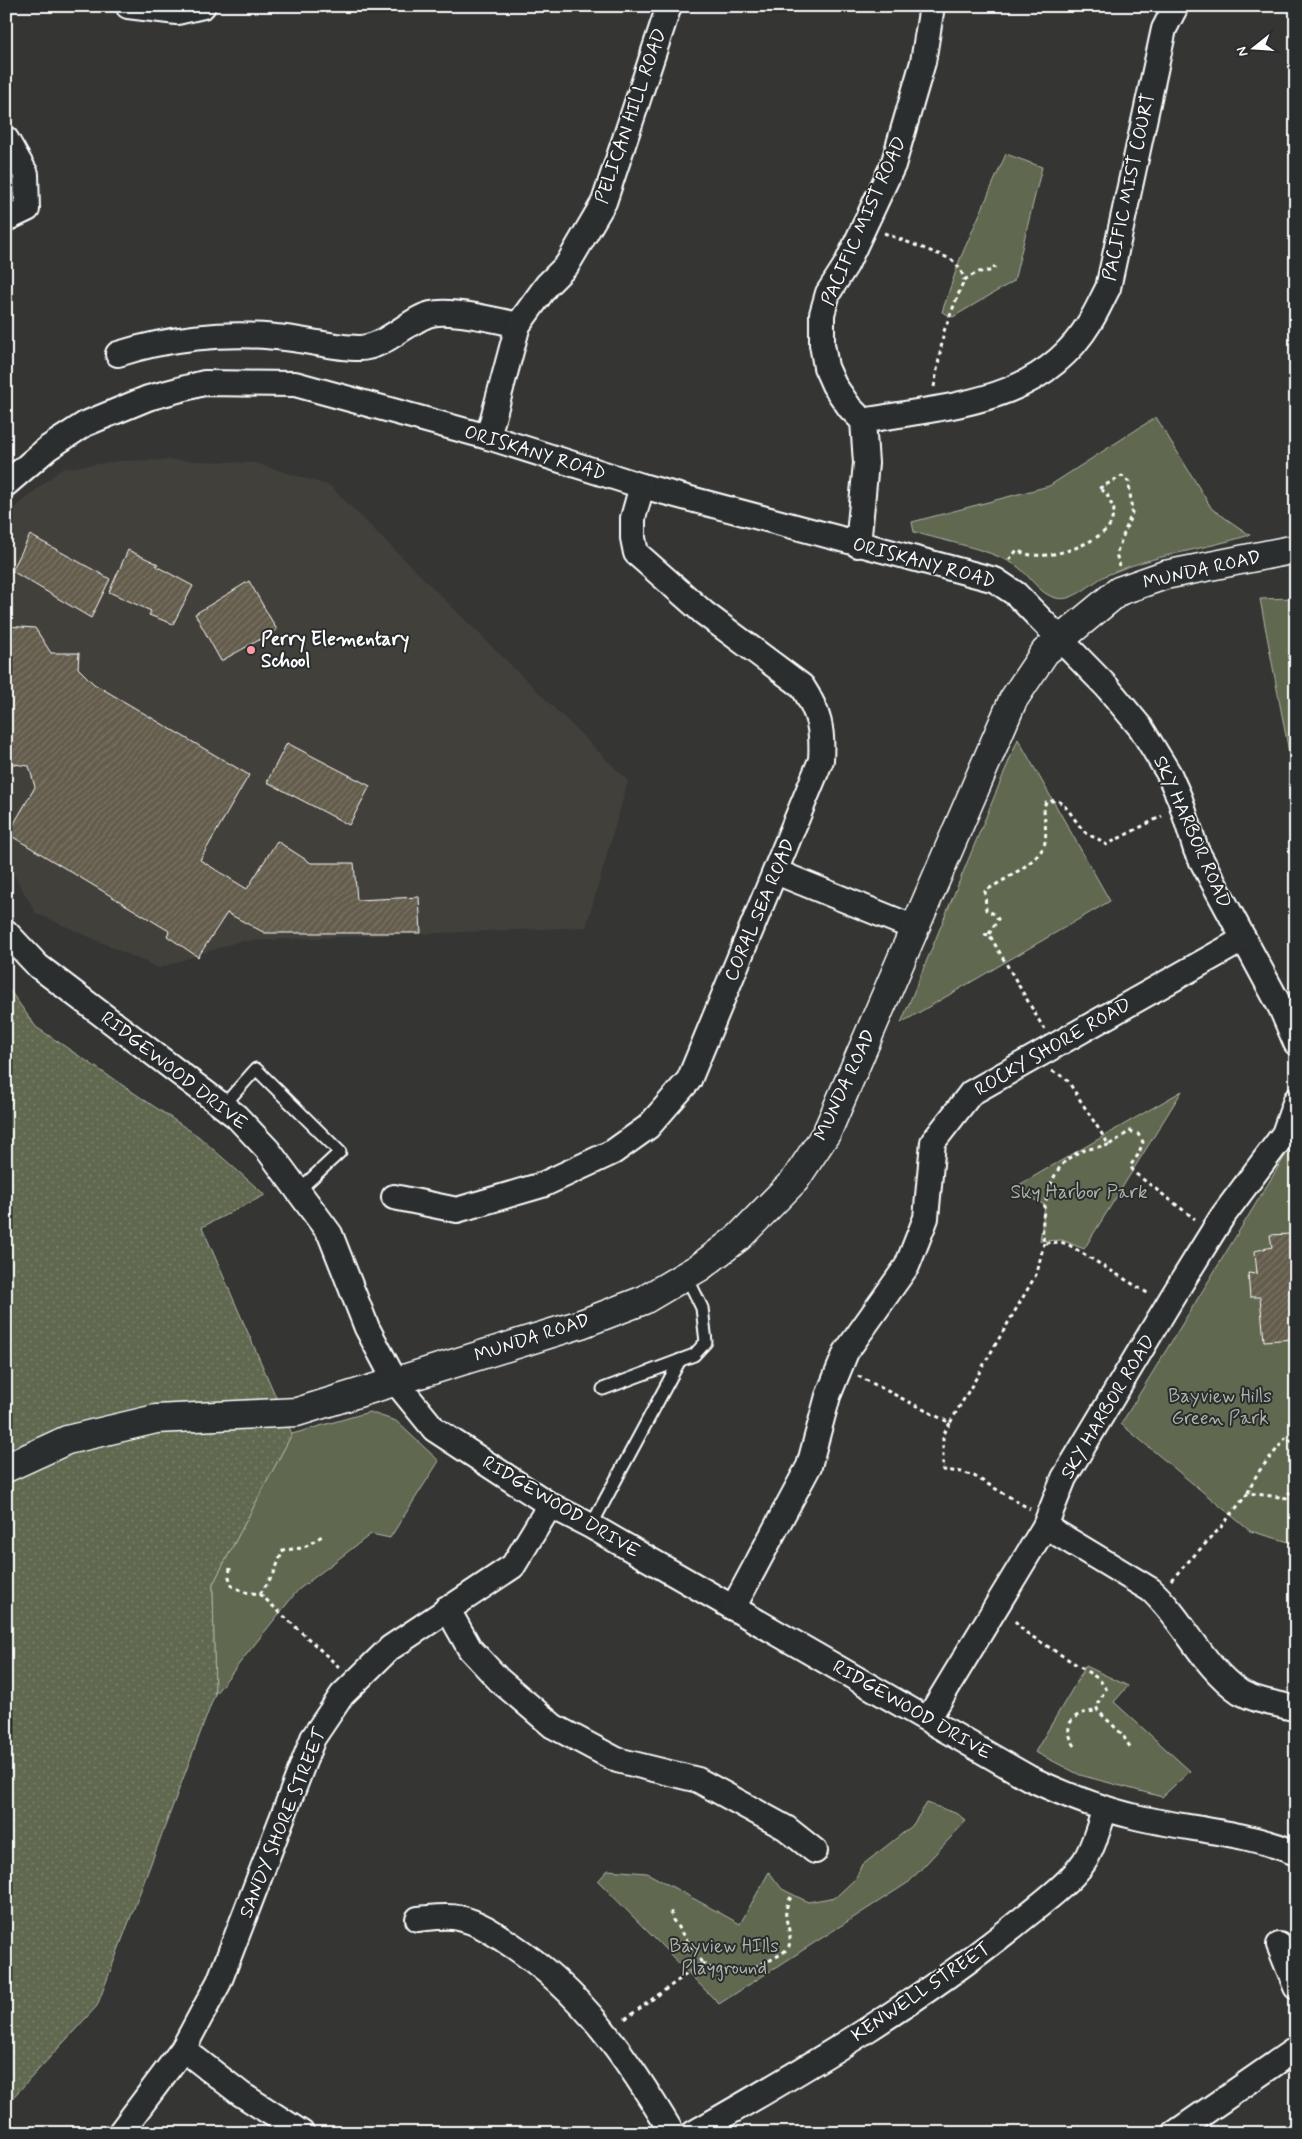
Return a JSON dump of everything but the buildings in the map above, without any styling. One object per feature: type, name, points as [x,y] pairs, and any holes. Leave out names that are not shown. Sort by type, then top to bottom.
[{"type":"street","points":[[128,6],[176,12],[203,6]]},
{"type":"street","name":"PELICAN HILL ROAD","points":[[488,437],[518,325],[547,285],[567,265],[604,202],[669,6]]},
{"type":"street","name":"PACIFIC MIST ROAD","points":[[863,421],[850,408],[834,385],[826,367],[822,344],[822,314],[828,293],[846,265],[896,156],[923,62],[932,6]]},
{"type":"street","name":"PACIFIC MIST COURT","points":[[863,421],[970,403],[1006,392],[1033,379],[1060,358],[1089,323],[1108,288],[1164,29],[1176,6]]},
{"type":"street","points":[[6,139],[26,174],[26,209],[6,219]]},
{"type":"street","points":[[118,354],[143,346],[222,335],[275,337],[361,349],[381,342],[431,314],[471,315],[518,325]]},
{"type":"street","name":"ORISKANY ROAD","points":[[6,484],[48,448],[85,424],[148,398],[204,383],[295,384],[488,437],[642,486],[995,580],[1016,594],[1060,639]]},
{"type":"street","points":[[858,545],[866,463],[863,421]]},
{"type":"street","name":"CORAL SEA ROAD","points":[[394,1196],[457,1210],[542,1184],[613,1152],[648,1127],[689,1080],[822,760],[820,723],[812,703],[802,686],[704,613],[636,553],[632,538],[633,518],[642,486]]},
{"type":"street","name":"MUNDA ROAD","points":[[6,1468],[67,1440],[147,1421],[297,1412],[581,1324],[644,1300],[686,1275],[740,1237],[795,1180],[827,1132],[1013,700],[1045,652],[1119,591],[1165,575],[1296,549]]},
{"type":"street","name":"SKY HARBOR ROAD","points":[[1060,639],[1107,687],[1141,728],[1169,774],[1180,800],[1196,850],[1281,1008],[1296,1043]]},
{"type":"street","points":[[776,872],[915,928]]},
{"type":"street","name":"RIDGEWOOD DRIVE","points":[[6,932],[38,966],[236,1116],[268,1150],[330,1234],[367,1328],[395,1381],[434,1429],[550,1505],[591,1526],[1028,1778],[1105,1809],[1137,1817],[1253,1838],[1296,1853]]},
{"type":"street","name":"ROCKY SHORE ROAD","points":[[733,1608],[810,1466],[828,1396],[846,1352],[907,1266],[926,1218],[933,1142],[970,1092],[1244,939]]},
{"type":"street","name":"SKY HARBOR ROAD","points":[[928,1719],[1038,1518],[1222,1217],[1284,1134],[1296,1100]]},
{"type":"street","name":"SANDY SHORE STREET","points":[[125,2127],[182,2049],[219,1982],[313,1738],[342,1695],[390,1648],[447,1608],[488,1585],[513,1566],[550,1505]]},
{"type":"street","points":[[1038,1518],[1151,1590],[1164,1602],[1208,1662],[1241,1692],[1259,1700],[1296,1709]]},
{"type":"street","points":[[447,1608],[470,1649],[498,1680],[554,1726],[617,1760],[698,1780],[786,1828],[815,1851]]},
{"type":"street","name":"KENWELL STREET","points":[[694,2133],[840,2047],[995,1942],[1046,1902],[1084,1861],[1105,1809]]},
{"type":"street","points":[[418,1919],[458,1918],[483,1926],[549,1972],[588,2010],[634,2069],[672,2133]]},
{"type":"street","points":[[1279,1945],[1296,1988]]},
{"type":"street","points":[[182,2049],[241,2094],[302,2133]]},
{"type":"street","points":[[1175,2133],[1296,2049]]},
{"type":"lane","points":[[223,1106],[256,1069],[340,1152],[299,1190]]},
{"type":"lane","points":[[603,1389],[694,1356],[706,1342],[702,1308],[686,1275]]},
{"type":"lane","points":[[591,1526],[680,1360]]},
{"type":"path","points":[[882,232],[951,259],[961,270],[964,280]]},
{"type":"path","points":[[934,388],[944,330],[964,280],[978,272],[991,271],[995,266]]},
{"type":"path","points":[[1009,560],[1017,550],[1022,554],[1034,556],[1049,554],[1069,550],[1098,536],[1110,524],[1114,510],[1106,492],[1098,489],[1122,476],[1129,482],[1132,513],[1116,554],[1120,567]]},
{"type":"path","points":[[984,935],[989,934],[998,920],[994,914],[986,910],[985,891],[1030,863],[1041,851],[1045,844],[1044,807],[1046,802],[1058,800],[1064,804],[1087,833],[1100,838],[1106,845],[1167,814]]},
{"type":"path","points":[[989,934],[1046,1032]]},
{"type":"path","points":[[1052,1071],[1066,1078],[1109,1145]]},
{"type":"path","points":[[1038,1518],[974,1476],[962,1472],[943,1470],[943,1436],[1038,1273],[1044,1244],[1042,1232],[1048,1196],[1057,1172],[1066,1160],[1075,1154],[1109,1145],[1130,1131],[1138,1134],[1143,1142],[1138,1155],[1130,1166],[1136,1174],[1199,1221]]},
{"type":"path","points":[[1044,1244],[1061,1242],[1069,1245],[1152,1296]]},
{"type":"path","points":[[857,1376],[950,1423]]},
{"type":"path","points":[[1166,1585],[1222,1526],[1248,1493],[1256,1474],[1276,1453],[1286,1437],[1296,1445]]},
{"type":"path","points":[[1248,1493],[1286,1498],[1289,1493],[1296,1494]]},
{"type":"path","points":[[260,1594],[274,1573],[282,1550],[303,1548],[322,1536]]},
{"type":"path","points":[[230,1568],[229,1577],[232,1586],[245,1592],[260,1594],[341,1669]]},
{"type":"path","points":[[1015,1621],[1025,1632],[1100,1679],[1106,1689],[1096,1706],[1098,1711],[1122,1734],[1132,1750]]},
{"type":"path","points":[[1075,1746],[1069,1737],[1068,1728],[1072,1720],[1087,1711],[1098,1711]]},
{"type":"path","points":[[670,1909],[673,1920],[702,1963],[723,1974],[738,1973],[781,1956],[788,1949],[790,1938],[784,1915],[791,1897]]},
{"type":"path","points":[[626,2019],[702,1963]]},
{"type":"shaded area","name":"Perry Elementary School","points":[[172,460],[255,463],[330,486],[628,781],[586,927],[239,941],[159,968],[36,913],[6,861],[6,519],[12,510],[61,469],[120,461]]},
{"type":"green space","points":[[1006,154],[1042,167],[1014,281],[953,317],[942,312],[960,259]]},
{"type":"green space","points":[[1156,417],[1212,509],[1250,535],[1124,568],[1101,578],[1076,595],[1062,599],[1045,593],[1023,571],[1008,561],[983,551],[914,532],[912,522],[1049,486]]},
{"type":"green space","points":[[1296,598],[1296,789],[1260,599]]},
{"type":"green space","points":[[1018,739],[1110,901],[901,1023]]},
{"type":"green space","points":[[6,985],[36,1027],[198,1136],[265,1195],[202,1227],[292,1434],[213,1584],[215,1694],[97,2006],[6,2105]]},
{"type":"green space","name":"Sky Harbor Park","points":[[1182,1091],[1084,1249],[1062,1240],[1040,1241],[1045,1205],[1012,1189]]},
{"type":"green space","name":"Bayview Hills Green Park","points":[[1296,1138],[1296,1544],[1250,1531],[1121,1424]]},
{"type":"green space","points":[[369,1412],[396,1421],[439,1461],[390,1538],[371,1534],[298,1590],[215,1694],[213,1584],[292,1434]]},
{"type":"green space","points":[[1086,1666],[1128,1686],[1114,1702],[1190,1771],[1162,1797],[1080,1775],[1035,1752]]},
{"type":"green space","name":"Bayview HIlls Playground","points":[[927,1803],[958,1814],[966,1821],[909,1882],[719,2004],[598,1881],[608,1870],[647,1873],[740,1924],[769,1872],[782,1889],[808,1902],[836,1897],[856,1878],[861,1866],[912,1826]]},
{"type":"place","name":"Perry Elementary School","points":[[251,650]]}]
